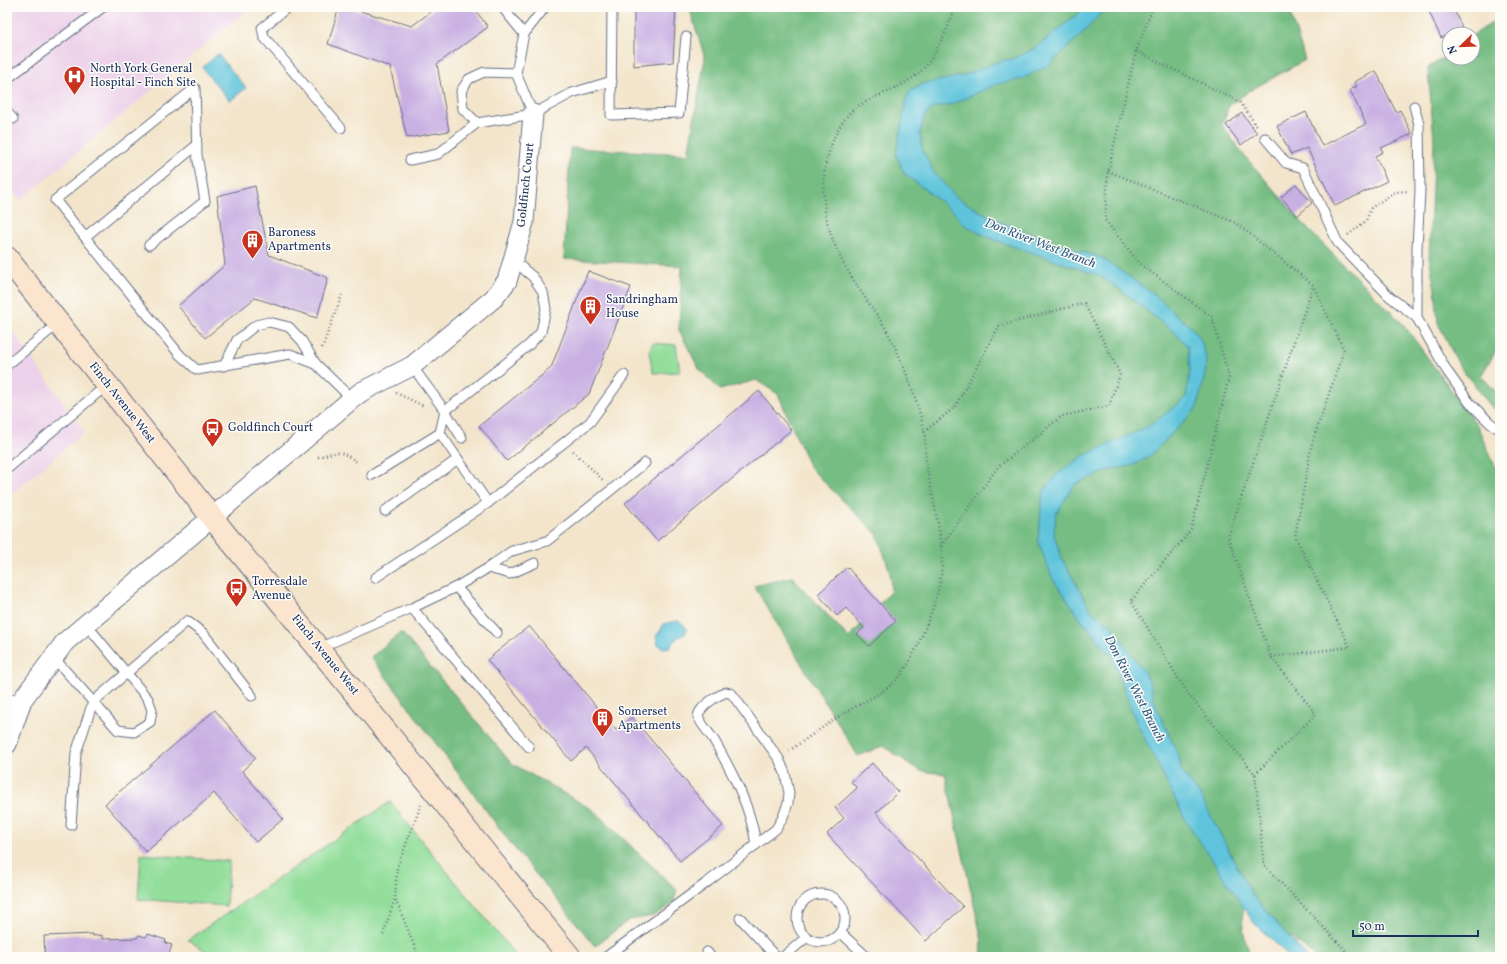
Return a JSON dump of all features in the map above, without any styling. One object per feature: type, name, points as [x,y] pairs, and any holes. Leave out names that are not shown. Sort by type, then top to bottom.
[{"type":"main road","name":"Finch Avenue West","points":[[7,258],[212,518],[570,957]]},
{"type":"street","name":"Goldfinch Court","points":[[212,518],[352,399],[361,392],[412,366],[494,298],[507,281],[524,222],[533,114]]},
{"type":"street","points":[[7,744],[14,701],[22,700],[65,642],[212,518]]},
{"type":"lane","points":[[7,79],[103,7]]},
{"type":"lane","points":[[288,7],[262,28],[264,37],[341,128]]},
{"type":"lane","points":[[502,7],[524,34]]},
{"type":"lane","points":[[533,114],[516,73],[524,34],[545,7]]},
{"type":"lane","points":[[612,7],[611,116],[678,113],[686,36]]},
{"type":"lane","points":[[476,123],[463,109],[461,91],[469,79],[484,72],[516,73]]},
{"type":"lane","points":[[410,160],[438,154],[476,123],[533,114],[572,93],[612,81]]},
{"type":"lane","points":[[149,245],[205,201],[197,145],[195,88],[55,200],[180,355],[197,370],[290,354],[316,364]]},
{"type":"lane","points":[[1414,106],[1419,124],[1420,191],[1417,247],[1417,318]]},
{"type":"lane","points":[[1265,138],[1286,163],[1303,168],[1338,243],[1389,296],[1417,318],[1447,371],[1469,402],[1490,424],[1500,430]]},
{"type":"lane","points":[[85,237],[197,145]]},
{"type":"lane","points":[[372,475],[440,433],[445,411],[529,345],[541,332],[546,309],[543,292],[533,277],[514,261]]},
{"type":"lane","points":[[224,366],[237,340],[256,325],[269,322],[289,327],[302,341],[316,364],[352,399]]},
{"type":"lane","points":[[7,365],[59,323]]},
{"type":"lane","points":[[412,366],[445,411],[462,438]]},
{"type":"lane","points":[[375,578],[488,503],[590,422],[624,374]]},
{"type":"lane","points":[[7,469],[107,385]]},
{"type":"lane","points":[[440,433],[488,503]]},
{"type":"lane","points":[[385,511],[458,459]]},
{"type":"lane","points":[[318,648],[412,608],[456,587],[488,568],[512,551],[547,542],[645,463]]},
{"type":"lane","points":[[488,568],[510,574],[535,562]]},
{"type":"lane","points":[[456,587],[496,633]]},
{"type":"lane","points":[[412,608],[529,747]]},
{"type":"lane","points":[[71,825],[76,753],[93,702],[187,621],[203,633],[252,696]]},
{"type":"lane","points":[[54,658],[118,730],[134,732],[150,722],[152,710],[148,698],[86,624]]},
{"type":"lane","points":[[606,957],[756,845],[776,829],[783,817],[788,803],[789,793],[785,773],[779,759],[732,694],[726,692],[719,695],[699,711],[698,716],[722,754],[746,802],[754,827],[756,845]]},
{"type":"lane","points":[[818,894],[826,894],[839,902],[845,917],[844,925],[840,932],[828,941],[814,941],[801,932],[798,924],[798,912],[804,902],[810,897],[818,894]]},
{"type":"lane","points":[[740,918],[776,957]]},
{"type":"lane","points":[[840,932],[867,957]]},
{"type":"lane","points":[[783,957],[807,937]]},
{"type":"path","points":[[779,759],[827,724],[884,691],[901,675],[916,650],[934,605],[941,575],[941,547],[926,461],[924,432],[906,372],[888,333],[854,282],[836,250],[825,218],[824,179],[831,144],[843,122],[857,106],[901,86],[921,72],[940,44],[956,7]]},
{"type":"path","points":[[1153,7],[1136,51],[1108,171],[1105,220],[1140,264],[1212,318],[1229,377],[1191,530],[1131,601],[1188,694],[1255,774],[1264,865],[1352,957]]},
{"type":"path","points":[[1136,51],[1240,102],[1265,138]]},
{"type":"path","points":[[1108,171],[1236,223],[1313,286],[1344,350],[1312,443],[1295,536],[1350,647],[1271,657]]},
{"type":"path","points":[[1338,243],[1366,221],[1371,208],[1395,192],[1420,191]]},
{"type":"path","points":[[1255,774],[1316,714],[1271,657],[1228,537],[1313,286]]},
{"type":"path","points":[[316,364],[342,295]]},
{"type":"path","points":[[924,432],[955,407],[999,326],[1084,303],[1120,374],[1109,406],[1062,416],[998,467],[941,547]]},
{"type":"path","points":[[396,393],[427,407]]},
{"type":"path","points":[[564,443],[613,489]]},
{"type":"path","points":[[318,457],[336,452],[347,455],[358,463]]},
{"type":"path","points":[[383,935],[395,898],[397,868],[429,784]]},
{"type":"path","points":[[395,898],[416,950],[417,957]]},
{"type":"shaded area","name":"North York General Hospital - Finch Site","points":[[7,7],[250,7],[21,200],[7,186]]},
{"type":"shaded area","points":[[7,323],[84,432],[7,498]]},
{"type":"green space","points":[[691,7],[1288,7],[1305,60],[1249,91],[1229,106],[1222,125],[1242,153],[1307,228],[1403,324],[1477,425],[1500,477],[1500,957],[1316,957],[1246,903],[1242,923],[1251,957],[981,957],[982,941],[945,774],[920,771],[883,746],[858,756],[754,586],[792,577],[849,638],[891,591],[890,572],[877,534],[810,468],[778,394],[756,380],[720,390],[699,369],[679,330],[682,266],[564,259],[570,148],[688,154],[705,58],[690,10]]},
{"type":"green space","points":[[1500,18],[1500,344],[1481,376],[1500,396],[1500,413],[1490,405],[1460,367],[1438,323],[1435,289],[1429,257],[1434,140],[1428,68],[1441,59],[1441,66],[1481,66],[1481,30]]},
{"type":"green space","points":[[653,343],[676,345],[680,372],[653,373],[649,351]]},
{"type":"green space","points":[[401,632],[511,763],[593,810],[677,890],[673,904],[653,916],[629,920],[595,946],[512,845],[371,657]]},
{"type":"green space","points":[[390,802],[517,957],[215,957],[188,940]]},
{"type":"green space","points":[[141,854],[229,861],[226,906],[138,899]]},
{"type":"water","name":"Don River West Branch","points":[[1085,7],[1106,7],[1087,29],[1049,65],[1022,79],[997,84],[952,104],[933,108],[924,117],[920,133],[922,149],[934,173],[956,197],[995,220],[1055,244],[1102,258],[1151,292],[1196,332],[1201,341],[1206,357],[1205,374],[1197,408],[1149,457],[1131,466],[1112,469],[1075,484],[1056,514],[1054,535],[1062,559],[1092,612],[1111,625],[1148,678],[1157,709],[1179,756],[1181,771],[1200,795],[1252,895],[1307,957],[1290,957],[1254,923],[1185,819],[1136,721],[1111,655],[1083,622],[1053,579],[1038,541],[1043,492],[1056,475],[1083,456],[1149,426],[1186,398],[1190,371],[1188,347],[1174,332],[1117,287],[1098,275],[992,239],[963,224],[955,213],[904,173],[896,154],[907,97],[911,91],[923,84],[962,76],[1003,60],[1013,59],[1037,47]]},
{"type":"water","points":[[218,54],[246,88],[230,101],[202,68]]},
{"type":"water","points":[[678,621],[687,629],[685,634],[676,639],[670,647],[663,648],[658,644],[656,636],[661,630],[663,624]]},
{"type":"building","points":[[339,7],[346,7],[412,26],[437,7],[473,7],[488,27],[437,64],[449,131],[407,138],[390,67],[328,44]]},
{"type":"building","points":[[634,7],[676,7],[673,62],[634,66]]},
{"type":"building","points":[[1427,7],[1453,7],[1461,26],[1441,26],[1441,38]]},
{"type":"building","points":[[1376,71],[1396,112],[1400,110],[1412,134],[1381,148],[1383,152],[1375,156],[1387,181],[1335,206],[1307,148],[1291,155],[1277,126],[1306,112],[1322,146],[1366,124],[1350,90],[1357,86],[1354,82]]},
{"type":"building","points":[[1242,113],[1257,133],[1241,145],[1226,125]]},
{"type":"building","points":[[1296,184],[1312,203],[1297,216],[1281,197]]},
{"type":"building","name":"Baroness Apartments","points":[[255,186],[269,255],[328,278],[317,318],[255,298],[205,338],[178,306],[225,265],[217,196]]},
{"type":"building","name":"Sandringham House","points":[[588,271],[631,287],[589,394],[507,461],[479,426],[551,368]]},
{"type":"building","points":[[759,391],[791,430],[657,541],[625,503]]},
{"type":"building","points":[[847,567],[896,621],[869,646],[857,634],[864,628],[846,608],[837,616],[818,594]]},
{"type":"building","name":"Somerset Apartments","points":[[529,626],[616,730],[632,717],[723,826],[680,861],[586,748],[571,761],[487,660]]},
{"type":"building","points":[[215,710],[256,758],[242,771],[283,819],[256,842],[214,793],[146,852],[105,804]]},
{"type":"building","points":[[872,763],[898,792],[876,813],[963,907],[926,941],[827,834],[844,818],[835,808],[857,788],[851,782]]},
{"type":"building","points":[[93,934],[93,936],[102,935],[102,939],[137,938],[139,935],[146,937],[148,934],[166,940],[165,943],[172,945],[168,957],[45,957],[44,936]]},
{"type":"place","name":"North York General Hospital - Finch Site","points":[[75,96]]},
{"type":"place","name":"Baroness Apartments","points":[[253,260]]},
{"type":"place","name":"Sandringham House","points":[[591,326]]},
{"type":"place","name":"Goldfinch Court","points":[[213,448]]},
{"type":"place","name":"Torresdale Avenue","points":[[237,608]]},
{"type":"place","name":"Somerset Apartments","points":[[602,738]]}]
